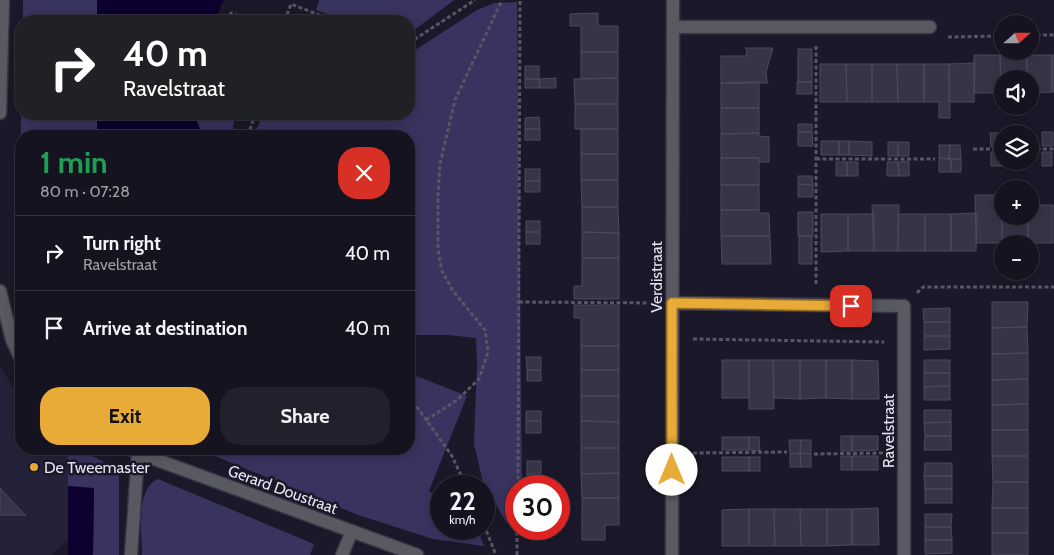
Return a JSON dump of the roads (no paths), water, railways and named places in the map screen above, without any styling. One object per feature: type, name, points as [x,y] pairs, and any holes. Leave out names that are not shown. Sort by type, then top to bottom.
[{"type":"street","points":[[0,113],[3,0]]},
{"type":"street","name":"Verdistraat","points":[[672,555],[673,0]]},
{"type":"street","points":[[673,27],[930,26]]},
{"type":"street","points":[[0,291],[15,346]]},
{"type":"street","name":"Ravelstraat","points":[[672,303],[904,306],[904,555]]},
{"type":"street","name":"Gerard Doustraat","points":[[131,555],[134,455]]},
{"type":"street","name":"Gerard Doustraat","points":[[145,455],[417,555]]},
{"type":"street","points":[[342,555],[352,531]]},
{"type":"place","name":"De Tweemaster","points":[[34,467]]}]
